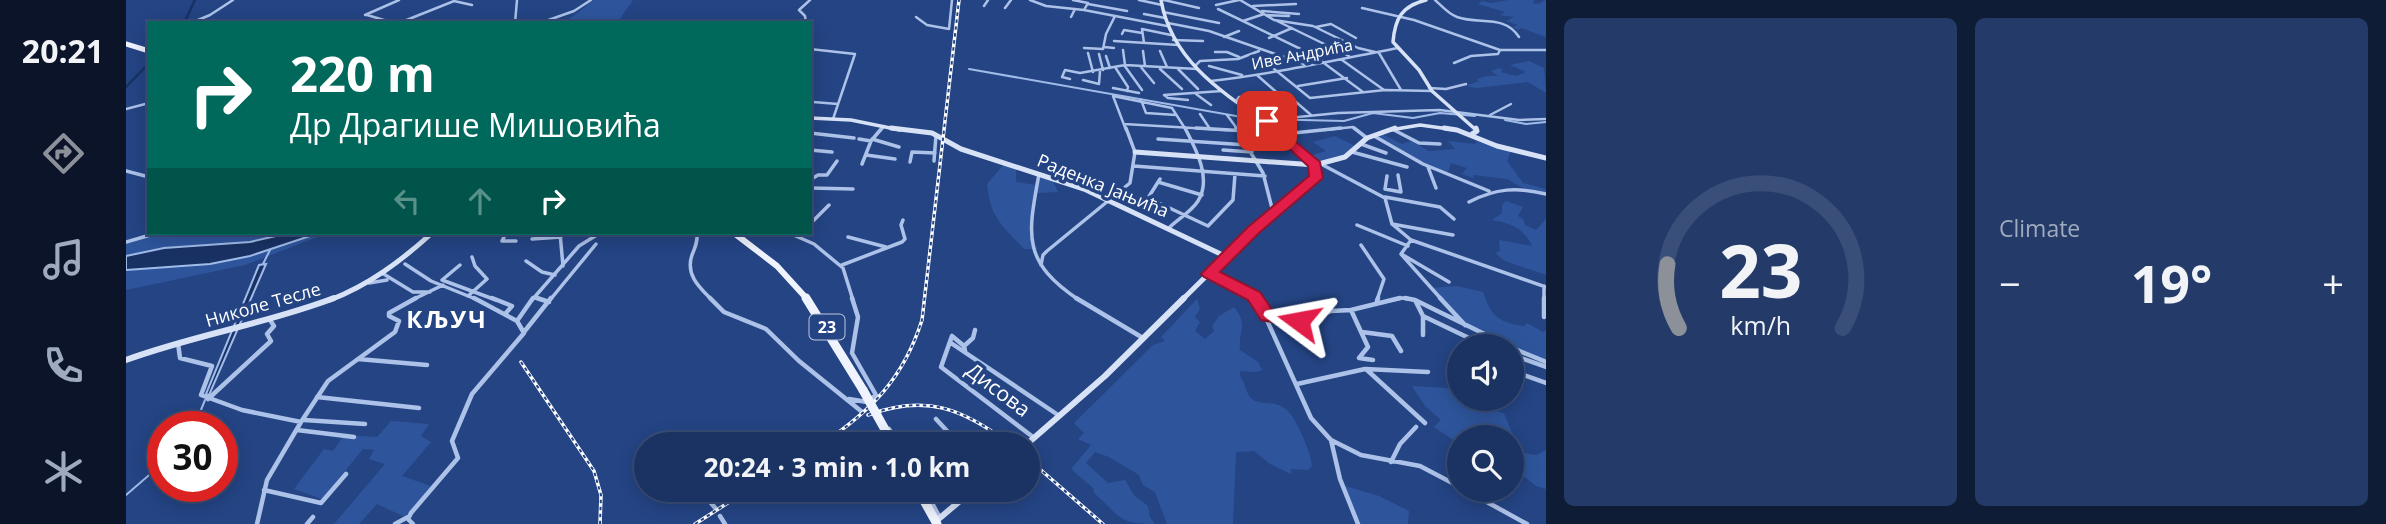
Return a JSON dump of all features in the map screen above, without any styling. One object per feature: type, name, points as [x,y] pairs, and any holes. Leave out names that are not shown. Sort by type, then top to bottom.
[{"type":"main road","points":[[1162,2],[1172,37],[1222,91]]},
{"type":"main road","points":[[126,44],[147,50]]},
{"type":"main road","points":[[1227,257],[1281,206]]},
{"type":"main road","name":"23","points":[[737,235],[783,270],[821,317],[886,432]]},
{"type":"main road","points":[[925,502],[937,522]]},
{"type":"street","points":[[196,21],[233,0]]},
{"type":"street","points":[[387,21],[365,15],[399,0]]},
{"type":"street","points":[[515,21],[517,0]]},
{"type":"street","points":[[546,21],[574,11],[591,0]]},
{"type":"street","points":[[805,21],[799,10],[810,0]]},
{"type":"street","points":[[916,17],[928,25],[949,29],[952,0]]},
{"type":"street","points":[[984,6],[988,0]]},
{"type":"street","points":[[1005,8],[1011,0]]},
{"type":"street","points":[[1030,0],[1046,6],[1206,30],[1306,65]]},
{"type":"street","points":[[1073,0],[1127,11]]},
{"type":"street","points":[[1139,0],[1199,8]]},
{"type":"street","points":[[1351,57],[1274,20],[1240,0],[1217,7],[1323,62],[1363,92]]},
{"type":"street","points":[[1426,0],[1406,5],[1398,16],[1392,42],[1419,69],[1430,90],[1478,130],[1472,134]]},
{"type":"street","points":[[1434,0],[1453,16],[1503,23],[1516,31],[1519,37]]},
{"type":"street","points":[[404,21],[454,1],[472,5]]},
{"type":"street","points":[[1084,10],[1088,4]]},
{"type":"street","points":[[1251,6],[1296,4]]},
{"type":"street","points":[[1363,8],[1398,16],[1500,50],[1546,50]]},
{"type":"street","points":[[1071,17],[1075,9]]},
{"type":"street","points":[[1259,10],[1298,14]]},
{"type":"street","points":[[1163,12],[1219,23]]},
{"type":"street","points":[[1144,14],[1166,23]]},
{"type":"street","points":[[1243,21],[1265,14],[1289,16]]},
{"type":"street","points":[[1104,47],[1106,34],[1115,16]]},
{"type":"street","points":[[1274,20],[1316,27],[1358,48],[1378,52],[1401,90]]},
{"type":"street","points":[[1316,27],[1331,24],[1356,38]]},
{"type":"street","points":[[1136,27],[1142,31],[1144,43]]},
{"type":"street","points":[[1269,38],[1292,29]]},
{"type":"street","points":[[1122,34],[1124,30],[1142,31],[1203,41]]},
{"type":"street","points":[[1224,37],[1239,31]]},
{"type":"street","points":[[1188,35],[1192,41]]},
{"type":"street","points":[[1114,41],[1178,45]]},
{"type":"street","points":[[1084,48],[1114,48]]},
{"type":"street","name":"Иве Андрића","points":[[1211,81],[1258,76],[1398,48]]},
{"type":"street","points":[[812,49],[855,54],[833,119]]},
{"type":"street","points":[[1113,88],[1141,92],[1125,65],[1123,50]]},
{"type":"street","points":[[1070,79],[1062,77],[1065,71],[1093,72],[1125,65],[1198,67],[1202,60],[1241,58],[1261,50]]},
{"type":"street","points":[[1454,63],[1471,56],[1498,54],[1500,50]]},
{"type":"street","points":[[1143,51],[1142,66],[1154,83]]},
{"type":"street","points":[[1160,51],[1167,67]]},
{"type":"street","points":[[1215,52],[1228,52],[1241,58]]},
{"type":"street","points":[[1088,53],[1093,72]]},
{"type":"street","points":[[1083,80],[1099,84],[1099,54]]},
{"type":"street","points":[[1106,55],[1110,68]]},
{"type":"street","points":[[1288,57],[1268,63],[1310,98],[1385,90],[1446,89],[1466,84]]},
{"type":"street","points":[[1340,59],[1385,90]]},
{"type":"street","points":[[1209,66],[1215,69],[1232,68],[1244,77]]},
{"type":"street","points":[[1115,67],[1127,91]]},
{"type":"street","points":[[1158,67],[1182,89]]},
{"type":"street","points":[[1176,68],[1198,89]]},
{"type":"street","points":[[1258,76],[1282,97]]},
{"type":"street","points":[[1298,86],[1346,78]]},
{"type":"street","points":[[1188,100],[1168,98],[1164,95],[1222,91],[1262,118],[1278,119],[1383,110],[1440,110],[1490,114],[1519,120],[1546,118]]},
{"type":"street","points":[[1194,93],[1211,105]]},
{"type":"street","points":[[1041,265],[1043,255],[1047,251],[1130,183],[1135,152],[1113,96],[1169,106],[1198,156],[1203,171],[1202,195],[1169,228]]},
{"type":"street","points":[[1316,116],[1308,113],[1295,101],[1282,97],[1236,99],[1318,164],[1385,197],[1440,207],[1454,219]]},
{"type":"street","points":[[1141,100],[1146,113],[1176,115]]},
{"type":"street","points":[[813,102],[838,104]]},
{"type":"street","points":[[126,109],[147,104]]},
{"type":"street","points":[[1490,114],[1511,104]]},
{"type":"street","points":[[1200,114],[1210,129]]},
{"type":"street","points":[[1227,116],[1259,161],[1273,212]]},
{"type":"street","name":"Раденка Јањића","points":[[812,118],[936,135],[961,149],[1039,173],[1111,201],[1227,257]]},
{"type":"street","points":[[1124,124],[1283,134],[1353,127],[1367,138]]},
{"type":"street","points":[[1135,152],[1318,164],[1342,159],[1367,138],[1406,125],[1436,126],[1472,134],[1497,146],[1546,158]]},
{"type":"street","points":[[862,164],[872,140],[884,126]]},
{"type":"street","points":[[1392,130],[1411,141],[1440,144]]},
{"type":"street","points":[[812,133],[872,140],[899,147]]},
{"type":"street","points":[[934,161],[936,135]]},
{"type":"street","points":[[1374,135],[1428,167],[1489,191]]},
{"type":"street","points":[[1158,139],[1247,145]]},
{"type":"street","points":[[1426,140],[1431,144]]},
{"type":"street","points":[[1359,144],[1386,153]]},
{"type":"street","points":[[812,150],[832,152]]},
{"type":"street","points":[[1223,150],[1252,152]]},
{"type":"street","points":[[910,162],[912,152],[935,152]]},
{"type":"street","points":[[1352,152],[1407,167]]},
{"type":"street","points":[[866,155],[895,159]]},
{"type":"street","points":[[812,179],[818,175],[827,175],[836,161]]},
{"type":"street","points":[[1272,203],[1281,206],[1316,178],[1318,164]]},
{"type":"street","points":[[1134,166],[1265,176]]},
{"type":"street","points":[[1428,167],[1436,188]]},
{"type":"street","points":[[126,171],[147,176]]},
{"type":"street","points":[[1039,173],[1030,233],[1041,265],[1051,278],[1069,293],[1144,339]]},
{"type":"street","points":[[1202,195],[1159,180],[1149,198],[1208,226],[1233,200],[1235,174]]},
{"type":"street","points":[[1385,189],[1401,192],[1398,175]]},
{"type":"street","points":[[1387,176],[1385,197],[1392,224],[1411,240],[1545,287],[1544,317]]},
{"type":"street","points":[[1469,202],[1489,191],[1519,187],[1546,194]]},
{"type":"street","points":[[812,188],[853,189]]},
{"type":"street","points":[[812,222],[829,205]]},
{"type":"street","points":[[842,265],[904,240],[901,225],[904,220]]},
{"type":"street","points":[[1392,224],[1453,235]]},
{"type":"street","points":[[1357,225],[1408,246]]},
{"type":"street","points":[[126,242],[151,235]]},
{"type":"street","name":"Николе Тесле","points":[[126,360],[326,302],[380,274],[410,254],[430,235]]},
{"type":"street","points":[[505,235],[502,241],[516,241]]},
{"type":"street","points":[[532,239],[561,235],[564,266]]},
{"type":"street","points":[[517,321],[584,242],[596,235]]},
{"type":"street","points":[[697,235],[690,261],[694,282],[724,312],[766,329],[799,361],[861,411]]},
{"type":"street","points":[[801,235],[842,265],[859,317],[852,353],[876,395],[867,402],[848,399]]},
{"type":"street","points":[[848,237],[888,248]]},
{"type":"street","points":[[1401,254],[1411,240]]},
{"type":"street","points":[[395,524],[408,517],[457,461],[458,452],[453,441],[472,394],[596,244]]},
{"type":"street","points":[[1360,245],[1384,279],[1376,304]]},
{"type":"street","points":[[1401,254],[1449,282]]},
{"type":"street","points":[[1401,254],[1411,270],[1470,329]]},
{"type":"street","points":[[468,296],[487,279],[475,266],[472,257]]},
{"type":"street","points":[[1040,434],[1144,339],[1227,257]]},
{"type":"street","points":[[526,261],[542,272],[555,275]]},
{"type":"street","points":[[405,264],[506,313],[517,321],[524,332]]},
{"type":"street","points":[[257,524],[264,490],[279,455],[328,381],[398,329],[399,321],[388,315],[396,307],[435,291],[460,265]]},
{"type":"street","points":[[380,274],[393,282]]},
{"type":"street","points":[[380,274],[423,296]]},
{"type":"street","points":[[1210,274],[1254,296],[1268,316],[1311,418],[1331,440],[1361,455],[1420,467],[1447,480]]},
{"type":"street","points":[[354,288],[387,280]]},
{"type":"street","points":[[441,283],[475,290],[512,306],[506,313]]},
{"type":"street","points":[[536,298],[549,302]]},
{"type":"street","points":[[1268,316],[1307,321],[1331,310],[1350,310],[1402,298],[1415,300],[1481,334]]},
{"type":"street","points":[[1415,300],[1423,317],[1423,335]]},
{"type":"street","points":[[1350,310],[1368,347],[1359,358],[1373,360]]},
{"type":"street","points":[[1423,317],[1460,334]]},
{"type":"street","points":[[208,399],[271,341],[267,334],[274,326],[270,320]]},
{"type":"street","points":[[964,346],[973,338],[975,330]]},
{"type":"street","points":[[1362,332],[1392,336],[1401,351]]},
{"type":"street","points":[[968,355],[964,346],[952,336],[950,343],[968,355],[1060,416]]},
{"type":"street","points":[[178,343],[180,358],[212,366],[201,395],[208,399],[242,410],[302,421],[365,424]]},
{"type":"street","name":"Дисова","points":[[950,343],[941,367],[1026,432]]},
{"type":"street","points":[[1524,353],[1546,362]]},
{"type":"street","points":[[356,359],[427,365]]},
{"type":"street","points":[[1524,360],[1546,368]]},
{"type":"street","points":[[1297,384],[1365,369],[1428,372]]},
{"type":"street","points":[[1365,369],[1425,423]]},
{"type":"street","points":[[1524,375],[1546,383]]},
{"type":"street","points":[[317,397],[419,408]]},
{"type":"street","points":[[873,417],[891,432]]},
{"type":"street","points":[[936,419],[948,432]]},
{"type":"street","points":[[1391,462],[1400,443],[1416,427]]},
{"type":"street","points":[[297,430],[354,437]]},
{"type":"street","points":[[1331,440],[1340,479],[1358,524]]},
{"type":"street","points":[[264,490],[321,503],[346,474]]},
{"type":"street","points":[[930,502],[937,522],[960,502]]},
{"type":"street","points":[[1488,502],[1527,524]]},
{"type":"street","points":[[711,503],[716,509]]},
{"type":"street","points":[[720,516],[725,524]]},
{"type":"street","points":[[307,524],[313,517]]},
{"type":"street","points":[[408,517],[413,524]]},
{"type":"shaded area","points":[[594,0],[633,0],[618,21],[567,21]]},
{"type":"shaded area","points":[[1534,0],[1533,3],[1538,4],[1546,0],[1546,37],[1521,28],[1518,30],[1513,27],[1518,25],[1506,21],[1514,17],[1500,15],[1505,12],[1478,4],[1482,1],[1492,3]]},
{"type":"shaded area","points":[[1529,61],[1544,68],[1546,93],[1528,82],[1477,88],[1466,86],[1486,76],[1498,76],[1491,71],[1499,68],[1503,70],[1501,72],[1516,76],[1526,72],[1510,65]]},
{"type":"shaded area","points":[[1382,134],[1402,144],[1411,141],[1429,151],[1455,149],[1448,141],[1476,144],[1475,141],[1511,151],[1507,161],[1523,183],[1546,189],[1546,194],[1521,187],[1507,179],[1474,175],[1473,178],[1462,174],[1467,168],[1451,163],[1447,175],[1374,136]]},
{"type":"shaded area","points":[[1335,136],[1355,146],[1348,154],[1317,163],[1309,156],[1326,151],[1313,142]]},
{"type":"shaded area","points":[[1004,164],[1016,169],[1016,182],[1036,185],[1037,174],[1052,179],[1058,192],[1037,193],[1031,239],[1038,249],[1024,249],[994,213],[987,184]]},
{"type":"shaded area","points":[[1506,201],[1523,207],[1518,216],[1523,219],[1525,225],[1536,230],[1546,219],[1546,275],[1505,261],[1495,253],[1500,251],[1499,240],[1532,246],[1516,227],[1492,220],[1502,213],[1502,205]]},
{"type":"shaded area","points":[[150,235],[281,235],[249,242],[126,256],[126,242]]},
{"type":"shaded area","points":[[280,235],[313,235],[250,256],[210,264],[126,270],[126,256],[164,248],[250,242]]},
{"type":"shaded area","points":[[313,235],[323,235],[245,265],[126,290],[126,270],[210,264],[250,256]]},
{"type":"shaded area","points":[[266,264],[209,395],[206,394],[259,265]]},
{"type":"shaded area","points":[[1457,286],[1483,292],[1497,317],[1509,323],[1525,326],[1527,323],[1543,332],[1546,330],[1546,362],[1524,352],[1524,334],[1482,334],[1470,329],[1429,288]]},
{"type":"shaded area","points":[[1197,299],[1200,309],[1195,317],[1200,322],[1195,331],[1205,339],[1214,331],[1212,326],[1219,316],[1234,307],[1242,324],[1240,350],[1258,362],[1262,370],[1240,371],[1248,394],[1257,402],[1275,404],[1288,411],[1303,437],[1312,466],[1308,470],[1291,469],[1291,474],[1270,464],[1254,451],[1236,452],[1233,524],[1167,524],[1155,492],[1143,485],[1139,475],[1095,452],[1086,463],[1108,483],[1125,480],[1134,495],[1148,506],[1150,517],[1155,524],[1126,520],[1115,513],[1094,493],[1093,488],[1071,469],[1091,445],[1078,439],[1084,433],[1074,423],[1153,345],[1165,341],[1161,337]]},
{"type":"shaded area","points":[[1412,386],[1447,388],[1447,411],[1495,411],[1504,413],[1509,425],[1447,425],[1447,436],[1434,427],[1441,420],[1425,406]]},
{"type":"shaded area","points":[[391,421],[429,424],[421,436],[431,442],[402,476],[431,486],[405,517],[377,504],[359,524],[334,524],[385,464],[369,459],[374,450],[363,449],[322,499],[294,489],[324,449],[333,451],[344,435],[377,437]]},
{"type":"shaded area","points":[[1546,450],[1546,489],[1536,486],[1524,476],[1524,453],[1536,455]]},
{"type":"shaded area","points":[[1342,485],[1379,496],[1409,511],[1408,524],[1358,524]]},
{"type":"waterway","points":[[185,21],[195,0]]},
{"type":"waterway","points":[[126,87],[147,65]]},
{"type":"waterway","points":[[969,69],[1253,119],[1344,121],[1373,113],[1413,118],[1440,113],[1475,116]]},
{"type":"waterway","points":[[1505,120],[1526,124],[1546,122]]},
{"type":"waterway","points":[[263,264],[270,250]]},
{"type":"waterway","points":[[201,411],[205,400]]},
{"type":"waterway","points":[[126,495],[147,477]]},
{"type":"railway","points":[[839,432],[884,391],[905,359],[922,320],[959,0]]},
{"type":"railway","points":[[521,362],[594,471],[601,495],[600,524]]},
{"type":"railway","points":[[868,415],[889,409],[926,405],[959,413],[992,432]]},
{"type":"railway","points":[[1040,469],[1103,524]]},
{"type":"railway","points":[[695,524],[729,502]]},
{"type":"district","name":"КЉУЧ","points":[[447,320]]},
{"type":"route","points":[[1267,121],[1315,165],[1316,178],[1253,230],[1210,274],[1254,296],[1268,316],[1299,321]]}]
